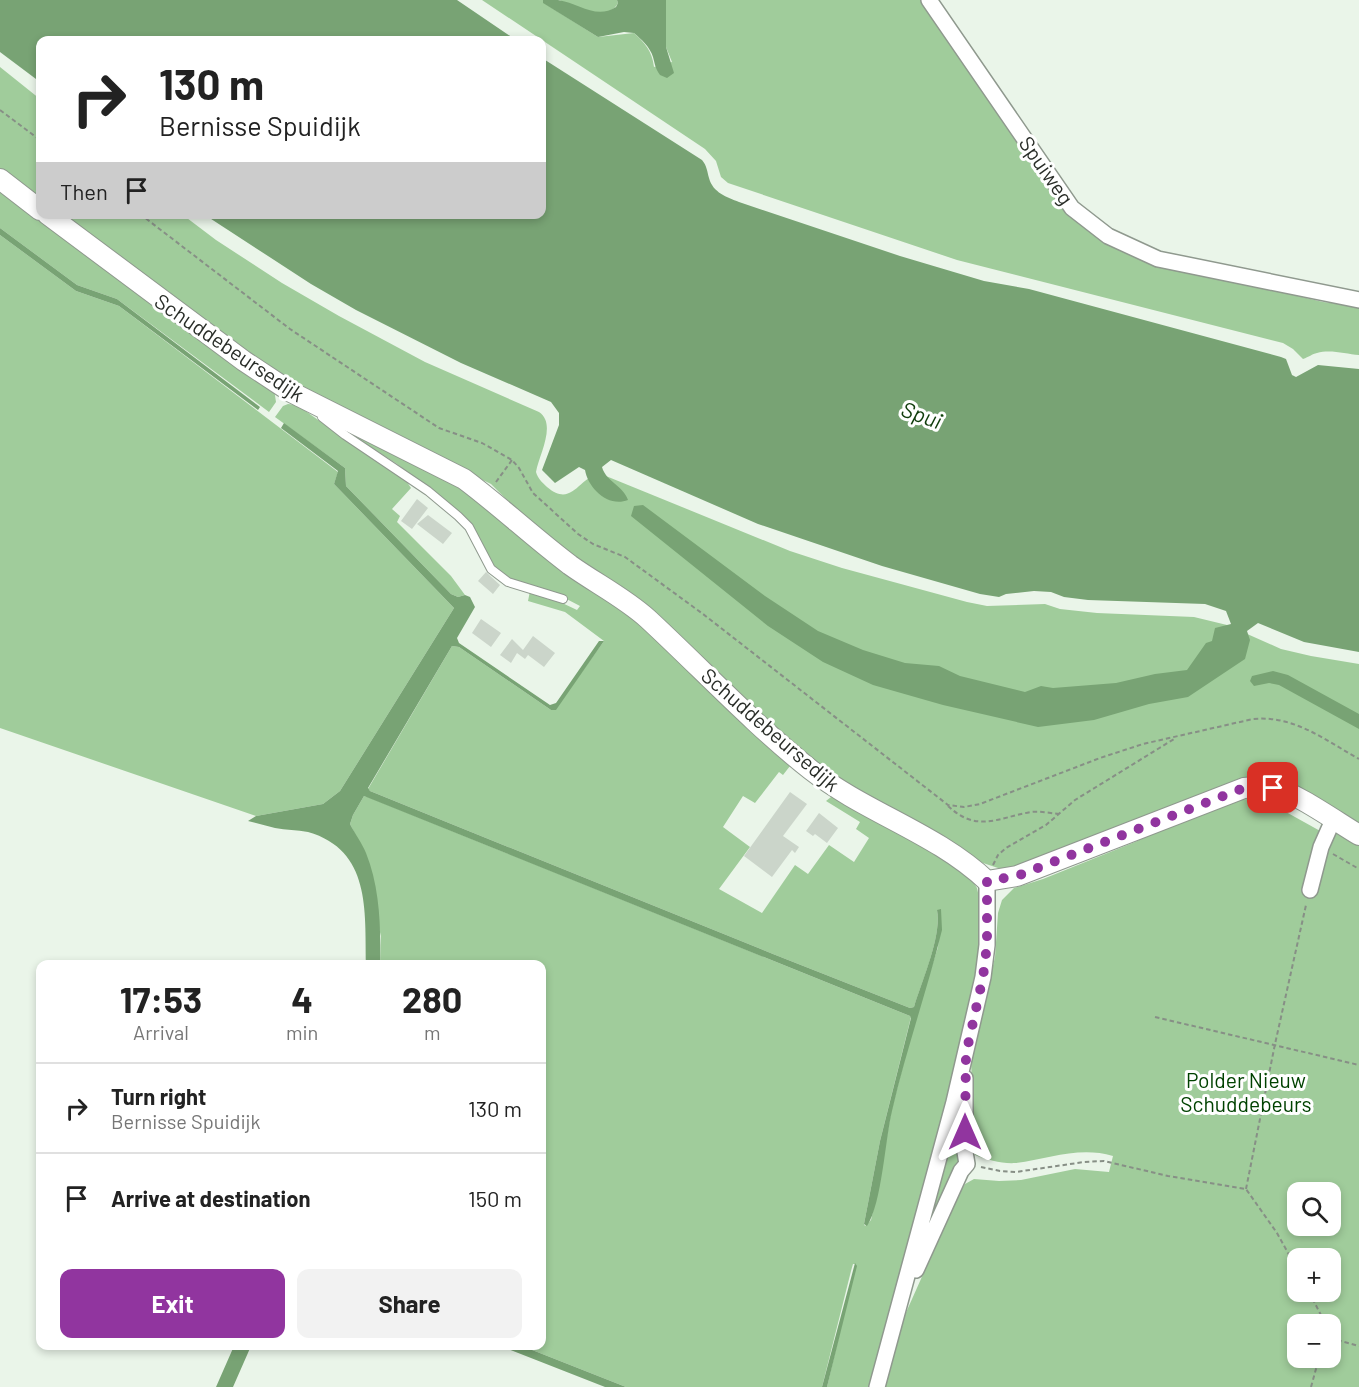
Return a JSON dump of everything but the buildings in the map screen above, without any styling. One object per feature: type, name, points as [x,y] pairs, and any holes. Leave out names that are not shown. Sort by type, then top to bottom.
[{"type":"street","name":"Spuiweg","points":[[929,0],[1072,208],[1108,236],[1158,259],[1359,300]]},
{"type":"street","points":[[0,179],[36,207]]},
{"type":"street","name":"Schuddebeursedijk","points":[[54,219],[244,362],[291,392],[464,479],[486,495],[543,545],[645,617],[735,703],[811,770],[842,792],[969,864],[987,881]]},
{"type":"street","points":[[877,1387],[966,1054],[983,977],[987,945],[987,881],[1017,876],[1244,788],[1258,786],[1287,793],[1359,835]]},
{"type":"street","points":[[1310,890],[1321,847],[1333,820]]},
{"type":"street","points":[[905,1287],[921,1262],[944,1207],[961,1171],[967,1164],[965,1152],[966,1054]]},
{"type":"lane","points":[[291,392],[345,435],[428,491],[458,516],[469,527],[491,569],[500,576],[508,582],[563,599]]},
{"type":"path","points":[[0,110],[36,137]]},
{"type":"path","name":"Schuddebeursedijk","points":[[147,219],[290,329],[429,422],[439,428],[482,443],[512,460],[533,494],[578,534],[592,544],[625,557],[703,614],[957,814],[977,822],[994,821],[1033,812],[1059,814]]},
{"type":"path","points":[[486,495],[512,460]]},
{"type":"path","points":[[948,806],[964,807],[980,804],[1143,744],[1269,717],[1301,726],[1359,759]]},
{"type":"path","points":[[987,881],[998,855],[1046,825],[1090,790],[1177,737]]},
{"type":"path","points":[[1321,847],[1359,869]]},
{"type":"path","points":[[1246,1189],[1275,1044],[1310,890]]},
{"type":"path","points":[[1155,1017],[1359,1065]]},
{"type":"path","points":[[967,1164],[1000,1172],[1016,1172],[1104,1161],[1168,1176],[1246,1189],[1287,1251]]},
{"type":"path","points":[[1341,1341],[1359,1346]]},
{"type":"path","points":[[1311,1387],[1316,1368]]},
{"type":"green space","points":[[482,0],[543,0],[544,3],[598,37],[634,33],[652,56],[654,67],[672,62],[666,47],[666,0],[921,0],[1046,186],[1066,208],[1173,266],[1323,302],[1359,306],[1359,355],[1327,351],[1315,353],[1303,359],[1283,343],[957,260],[728,183],[721,177],[716,161],[705,149],[546,43],[546,36],[536,36]]},
{"type":"green space","points":[[559,0],[617,0],[618,3],[613,9],[599,13],[590,12]]},
{"type":"green space","points":[[0,67],[36,96],[36,195],[0,168]]},
{"type":"green space","points":[[0,185],[36,212],[36,219],[46,219],[274,389],[276,402],[269,412],[117,299],[77,285],[0,228]]},
{"type":"green space","points":[[67,219],[188,219],[282,283],[339,316],[425,362],[539,412],[547,424],[547,432],[536,472],[542,482],[556,493],[570,493],[593,476],[601,474],[790,551],[842,568],[967,602],[987,606],[1045,604],[1060,609],[1097,613],[1194,617],[1227,625],[1281,649],[1359,664],[1359,824],[1272,778],[1016,869],[998,868],[983,863],[850,791],[517,510],[491,484],[294,389]]},
{"type":"green space","points":[[0,235],[76,291],[119,306],[338,472],[334,484],[454,608],[340,791],[323,804],[256,816],[0,728]]},
{"type":"green space","points":[[297,405],[362,451],[403,476],[411,488],[392,509],[400,516],[397,522],[451,576],[465,595],[458,597],[451,594],[346,486],[345,468],[275,417],[283,406]]},
{"type":"green space","points":[[324,417],[460,483],[615,602],[787,755],[790,766],[783,775],[779,772],[755,803],[743,796],[723,827],[750,847],[719,889],[762,913],[795,865],[808,874],[829,845],[854,862],[869,838],[856,829],[860,822],[826,801],[831,797],[842,797],[967,872],[977,888],[982,911],[979,974],[875,1387],[827,1387],[856,1264],[853,1264],[851,1271],[822,1387],[626,1387],[532,1350],[546,1350],[546,960],[380,960],[381,936],[350,824],[364,796],[910,1016],[880,1141],[865,1226],[871,1220],[891,1112],[915,1019],[938,947],[941,910],[937,910],[937,932],[930,958],[914,1007],[910,1008],[370,791],[368,789],[452,646],[459,647],[551,710],[604,641],[565,612],[528,601],[530,591],[577,610],[580,606],[557,594],[516,581],[494,568],[472,526],[397,464]]},
{"type":"green space","name":"Polder Nieuw Schuddebeurs","points":[[1247,799],[1260,801],[1286,812],[1322,832],[1359,829],[1359,1387],[885,1387],[904,1317],[965,1184],[974,1179],[1021,1180],[1075,1169],[1109,1172],[1113,1156],[1088,1152],[1011,1163],[975,1155],[971,1061],[995,957],[998,913],[1002,900],[1014,888],[1043,879],[1135,842],[1171,824],[1230,801]]},
{"type":"green space","points":[[962,1078],[962,1155],[917,1264]]},
{"type":"water","points":[[0,0],[457,0],[510,36],[36,36],[36,79],[0,52]]},
{"type":"water","points":[[543,0],[558,0],[587,10],[601,12],[616,7],[617,0],[666,0],[666,47],[674,73],[667,78],[660,75],[650,50],[634,33],[624,32],[598,37],[543,3]]},
{"type":"water","name":"Spui","points":[[546,61],[702,160],[714,187],[721,194],[739,202],[900,256],[984,281],[1029,289],[1281,357],[1286,359],[1292,375],[1296,377],[1318,365],[1359,369],[1359,652],[1304,642],[1258,623],[1247,631],[1250,640],[1245,659],[1188,697],[1149,704],[1094,720],[1038,727],[943,705],[873,685],[823,662],[768,626],[631,516],[634,506],[643,505],[765,596],[818,631],[863,650],[905,663],[939,666],[960,676],[1025,692],[1041,686],[1053,688],[1116,683],[1155,674],[1187,670],[1206,643],[1212,641],[1215,628],[1231,624],[1226,611],[1205,604],[1088,600],[1064,597],[1051,592],[1034,591],[999,597],[980,594],[882,566],[758,524],[611,460],[602,467],[604,472],[628,500],[613,501],[600,495],[590,483],[585,470],[579,467],[555,483],[542,470],[559,425],[559,413],[551,402],[461,363],[356,310],[311,284],[211,219],[546,219]]},
{"type":"water","points":[[0,228],[77,285],[117,299],[260,407],[258,410],[119,306],[76,291],[0,235]]},
{"type":"water","points":[[284,423],[345,468],[346,486],[451,594],[458,597],[465,595],[470,597],[475,607],[457,638],[459,643],[550,705],[556,703],[599,641],[604,641],[556,710],[551,710],[459,647],[452,646],[368,788],[370,791],[910,1008],[914,1007],[930,958],[937,932],[937,910],[941,909],[942,930],[898,1088],[880,1187],[867,1226],[864,1224],[880,1141],[910,1016],[364,796],[350,824],[371,866],[379,908],[380,936],[380,960],[366,960],[364,904],[354,868],[344,853],[329,841],[308,832],[275,828],[248,821],[256,816],[323,804],[340,791],[454,608],[334,484],[338,471],[281,428]]},
{"type":"water","points":[[1273,671],[1288,675],[1359,714],[1359,729],[1279,685],[1269,683],[1254,686],[1250,681],[1252,676]]},
{"type":"water","points":[[855,1263],[857,1266],[827,1387],[822,1387]]},
{"type":"water","points":[[232,1350],[249,1350],[233,1387],[216,1387]]},
{"type":"water","points":[[510,1350],[532,1350],[626,1387],[605,1387]]},
{"type":"route","points":[[965,1132],[966,1054],[983,977],[987,945],[987,881],[1017,876],[1244,788],[1258,786],[1273,788]]}]
